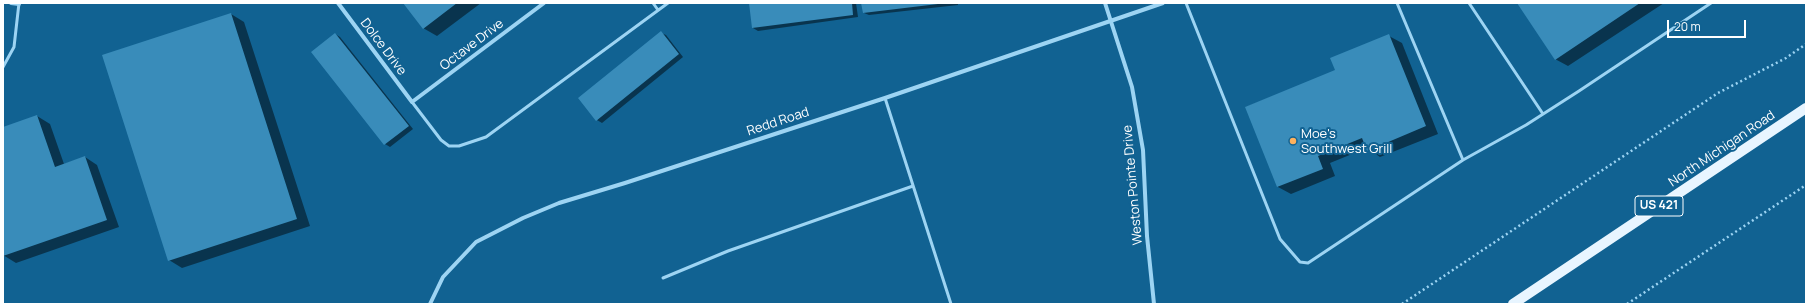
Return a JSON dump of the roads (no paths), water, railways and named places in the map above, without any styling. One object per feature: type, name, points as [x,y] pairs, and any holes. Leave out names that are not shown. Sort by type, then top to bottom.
[{"type":"main road","name":"North Michigan Road","points":[[1513,304],[1806,108]]},
{"type":"street","points":[[11,3],[19,4]]},
{"type":"street","name":"Dolce Drive","points":[[338,3],[412,102]]},
{"type":"street","name":"Octave Drive","points":[[412,102],[544,3]]},
{"type":"street","points":[[1105,3],[1112,20]]},
{"type":"street","name":"Redd Road","points":[[430,304],[443,277],[476,242],[523,218],[559,203],[626,183],[885,98],[1164,3]]},
{"type":"street","name":"Weston Pointe Drive","points":[[1112,20],[1132,86],[1143,150],[1147,236],[1154,304]]},
{"type":"lane","points":[[653,3],[658,10]]},
{"type":"lane","points":[[412,102],[441,140],[449,146],[459,146],[486,137],[668,3]]},
{"type":"lane","points":[[1186,3],[1280,239],[1300,262],[1308,263],[1463,160],[1543,114],[1711,3]]},
{"type":"lane","points":[[1397,3],[1463,160]]},
{"type":"lane","points":[[1469,3],[1543,114]]},
{"type":"lane","points":[[3,67],[14,47],[19,4]]},
{"type":"lane","points":[[885,98],[951,304]]},
{"type":"lane","points":[[663,278],[728,251],[913,186]]},
{"type":"place","name":"Moe's Southwest Grill","points":[[1293,141]]}]
